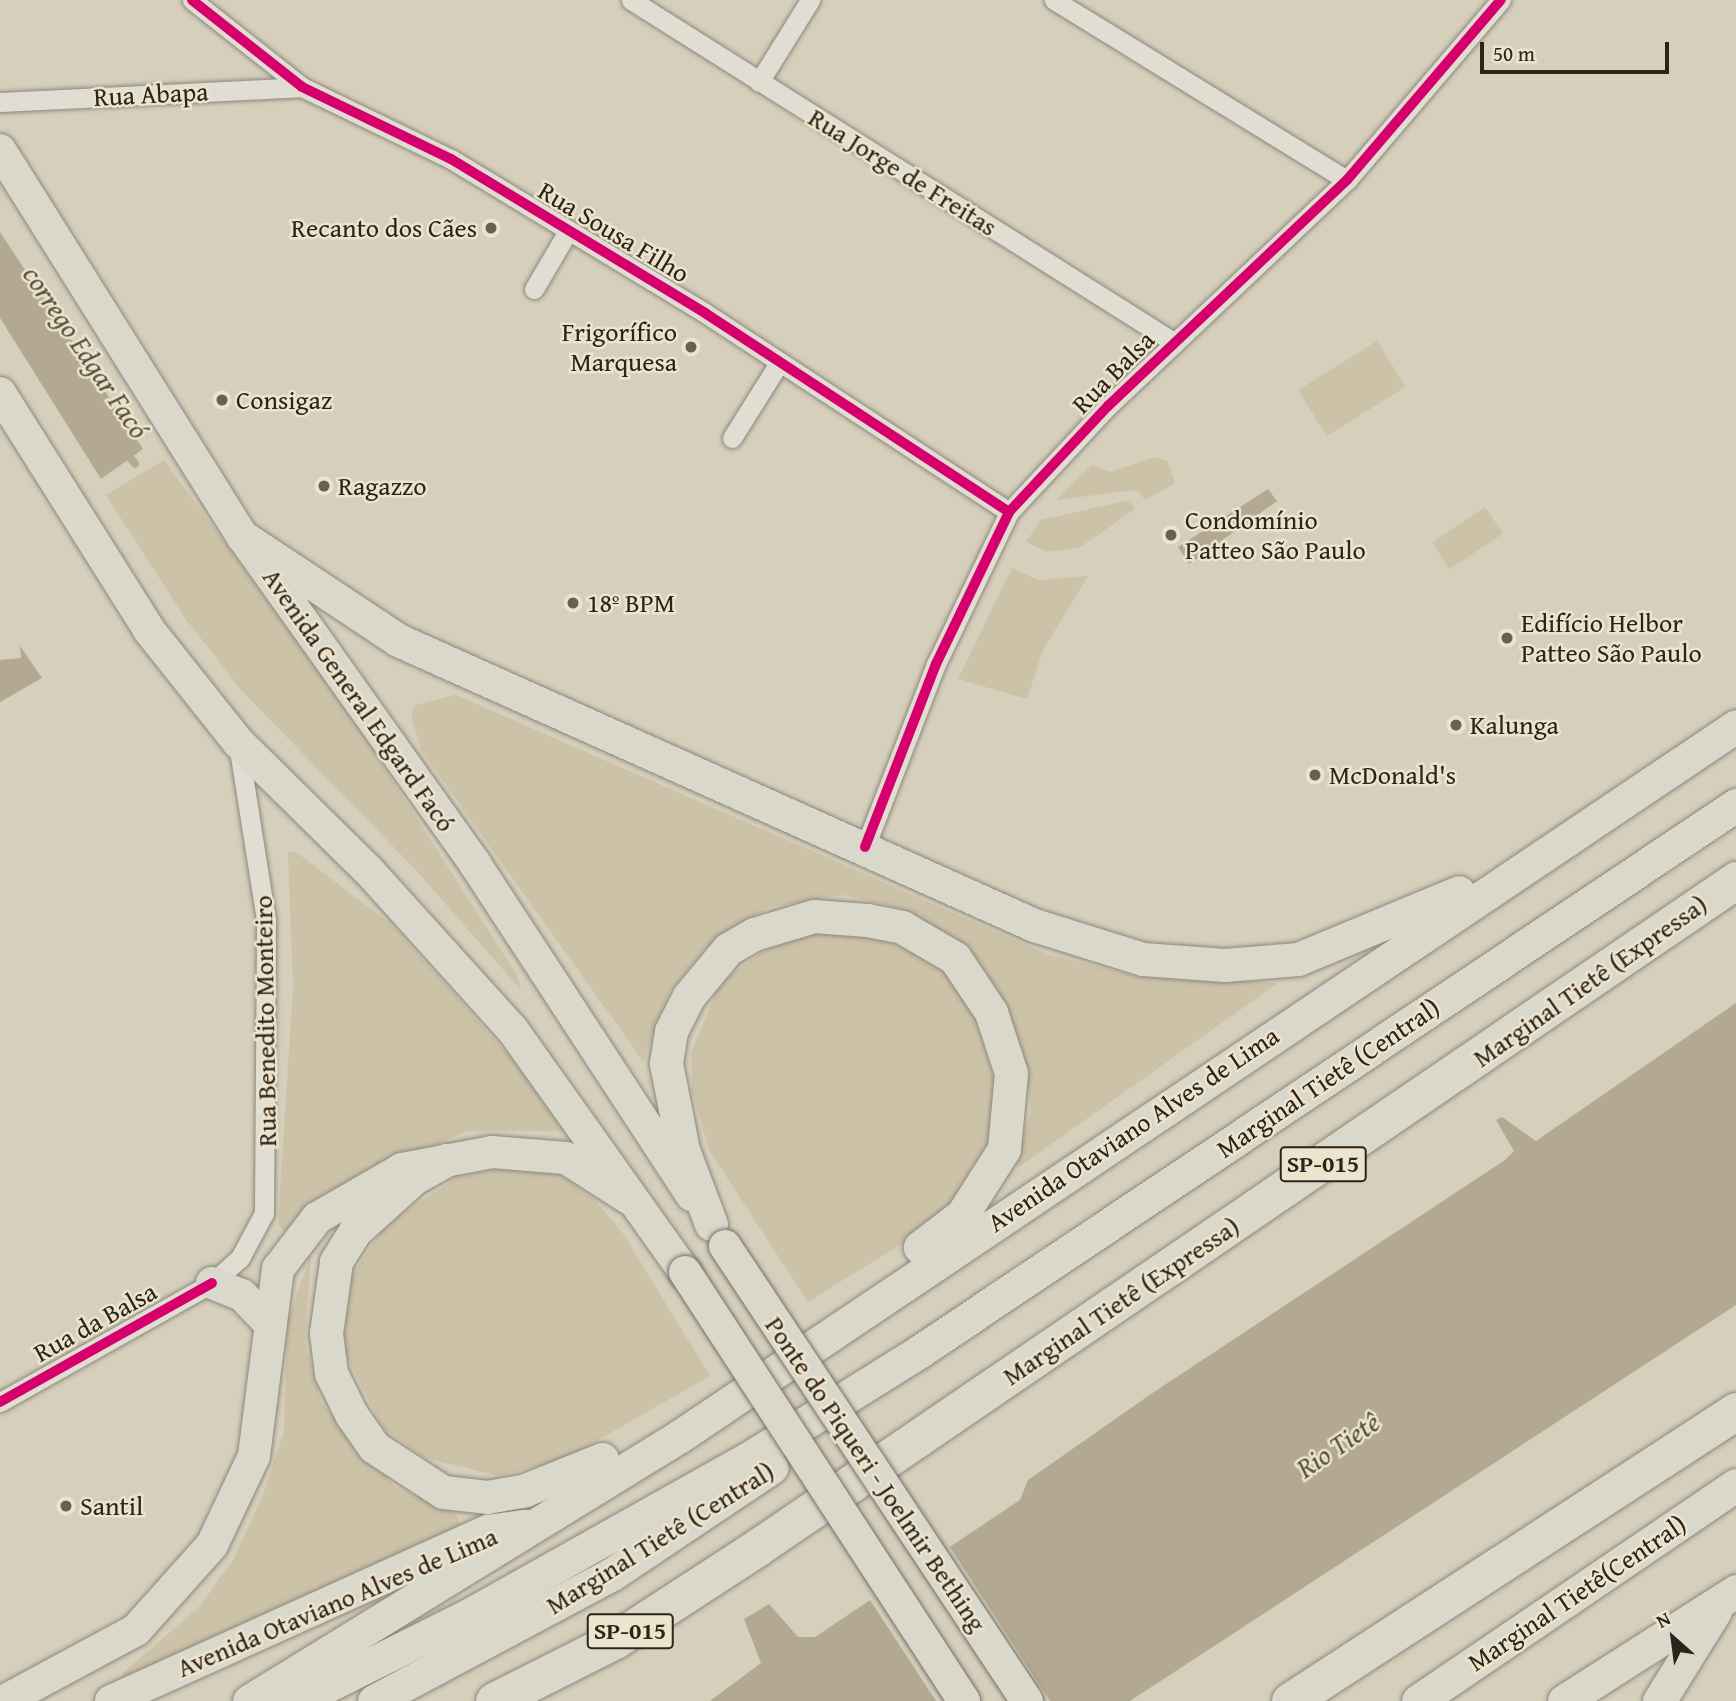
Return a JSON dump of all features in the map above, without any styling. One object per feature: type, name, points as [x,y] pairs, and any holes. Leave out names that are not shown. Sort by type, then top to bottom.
[{"type":"highway","points":[[243,537],[398,640],[1034,925],[1143,959],[1224,965],[1298,959],[1482,881],[1511,877]]},
{"type":"highway","name":"Avenida Otaviano Alves de Lima","points":[[248,1701],[525,1526],[680,1436],[898,1286],[1736,726]]},
{"type":"highway","name":"Marginal Tietê (Central)","points":[[374,1701],[612,1574],[865,1402],[920,1351],[1736,805]]},
{"type":"highway","name":"Marginal Tietê (Expressa)","points":[[494,1701],[615,1640],[758,1547],[1736,880]]},
{"type":"highway","points":[[718,1235],[683,1150],[666,1063],[671,1031],[689,996],[728,949],[778,924],[814,916],[902,927],[940,947],[975,979],[1011,1073],[1004,1149],[962,1215],[910,1254],[898,1286]]},
{"type":"highway","points":[[446,1160],[415,1177],[365,1222],[336,1262],[328,1299],[331,1373],[374,1447],[443,1492],[487,1496],[570,1476],[647,1437],[680,1436]]},
{"type":"highway","points":[[297,1701],[469,1615],[749,1458],[920,1351]]},
{"type":"highway","points":[[1290,1701],[1736,1411]]},
{"type":"highway","name":"Marginal Tietê(Central)","points":[[1418,1701],[1736,1485]]},
{"type":"highway","points":[[1564,1701],[1728,1596]]},
{"type":"highway","points":[[1659,1701],[1728,1596]]},
{"type":"main road","name":"Avenida General Edgard Facó","points":[[0,150],[243,537],[475,864],[718,1235]]},
{"type":"main road","points":[[0,393],[149,630],[238,742],[369,871],[512,1029],[643,1208]]},
{"type":"main road","points":[[4,1701],[136,1630],[212,1545],[254,1456],[268,1322],[278,1269],[317,1218],[402,1169],[446,1160],[532,1152],[566,1158],[643,1208]]},
{"type":"main road","name":"Ponte do Piqueri - Joelmir Bething","points":[[643,1208],[964,1701]]},
{"type":"main road","name":"Ponte do Piqueri - Joelmir Bething","points":[[718,1235],[1027,1701]]},
{"type":"main road","points":[[212,1283],[242,1295],[268,1322]]},
{"type":"main road","name":"Avenida Otaviano Alves de Lima","points":[[111,1701],[488,1531],[525,1526]]},
{"type":"street","name":"Rua Sousa Filho","points":[[192,0],[302,87],[451,159],[779,363],[1009,512]]},
{"type":"street","name":"Rua Jorge de Freitas","points":[[631,0],[1175,343]]},
{"type":"street","points":[[759,82],[810,0]]},
{"type":"street","points":[[1054,0],[1079,7],[1347,180]]},
{"type":"street","name":"Rua Balsa","points":[[865,847],[936,664],[1009,512],[1175,343],[1347,180],[1501,0]]},
{"type":"street","name":"Rua Abapa","points":[[0,102],[302,87]]},
{"type":"street","points":[[534,289],[568,231]]},
{"type":"street","points":[[732,438],[779,363]]},
{"type":"street","name":"Rua Benedito Monteiro","points":[[212,1283],[240,1258],[264,1213],[270,1119],[266,920],[238,742]]},
{"type":"street","name":"Rua da Balsa","points":[[0,1402],[212,1283]]},
{"type":"shaded area","points":[[1377,341],[1406,387],[1327,436],[1298,390]]},
{"type":"shaded area","points":[[1155,457],[1168,461],[1175,483],[1146,500],[1135,490],[1056,500],[1092,465],[1110,472]]},
{"type":"shaded area","points":[[164,460],[342,702],[517,975],[521,990],[415,869],[242,691],[185,618],[106,495]]},
{"type":"shaded area","points":[[1130,500],[1135,509],[1079,548],[1047,552],[1026,542],[1041,520]]},
{"type":"shaded area","points":[[1485,507],[1503,534],[1450,569],[1432,543]]},
{"type":"shaded area","points":[[1012,568],[1038,580],[1088,576],[1043,650],[1027,699],[958,679]]},
{"type":"shaded area","points":[[456,695],[1047,954],[1140,977],[1278,983],[1019,1167],[1013,1164],[1031,1112],[1025,1066],[947,939],[899,908],[844,895],[770,907],[735,926],[704,950],[670,991],[643,1061],[421,750],[411,715],[415,705]]},
{"type":"shaded area","points":[[296,852],[392,925],[541,1091],[565,1131],[467,1131],[331,1192],[284,1231],[278,1224],[293,987],[288,853]]},
{"type":"shaded area","points":[[815,933],[866,936],[917,952],[961,984],[986,1040],[996,1095],[988,1140],[967,1187],[930,1226],[808,1302],[709,1150],[692,1091],[691,1053],[720,982],[765,950]]},
{"type":"shaded area","points":[[501,1168],[561,1175],[596,1201],[624,1235],[710,1376],[565,1459],[499,1476],[425,1458],[383,1428],[342,1348],[352,1276],[386,1224],[458,1177]]},
{"type":"shaded area","points":[[311,1254],[305,1342],[321,1402],[396,1488],[453,1509],[463,1530],[125,1680],[122,1674],[200,1606],[233,1560],[261,1500],[284,1431],[287,1323]]},
{"type":"water","points":[[0,232],[143,449],[101,479],[0,318]]},
{"type":"water","points":[[1268,489],[1277,501],[1189,564],[1178,547]]},
{"type":"water","points":[[20,646],[42,678],[0,702],[0,660],[21,658]]},
{"type":"water","name":"Rio Tietê","points":[[1736,1003],[1736,1305],[1130,1701],[710,1701],[761,1663],[744,1619],[769,1604],[798,1637],[815,1637],[1020,1500],[1028,1480],[1151,1394],[1505,1160],[1514,1151],[1496,1120],[1502,1117],[1536,1141]]},
{"type":"pier","points":[[948,1544],[1050,1701],[936,1701],[868,1597]]},
{"type":"waterway","name":"corrego Edgar Facó","points":[[125,451],[135,464]]},
{"type":"cycle path","points":[[192,0],[302,87],[451,159],[705,313],[1009,512]]},
{"type":"cycle path","points":[[865,847],[936,664],[1009,512],[1108,406],[1347,180],[1501,0]]},
{"type":"cycle path","points":[[0,1402],[212,1283]]},
{"type":"place","name":"Recanto dos Cães","points":[[491,228]]},
{"type":"place","name":"Frigorífico Marquesa","points":[[691,347]]},
{"type":"place","name":"Consigaz","points":[[222,400]]},
{"type":"place","name":"Ragazzo","points":[[324,486]]},
{"type":"place","name":"Condomínio Patteo São Paulo","points":[[1171,535]]},
{"type":"place","name":"18º BPM","points":[[573,603]]},
{"type":"place","name":"Edifício Helbor Patteo São Paulo","points":[[1507,638]]},
{"type":"place","name":"Kalunga","points":[[1456,725]]},
{"type":"place","name":"McDonald's","points":[[1315,775]]},
{"type":"place","name":"Santil","points":[[66,1506]]}]
